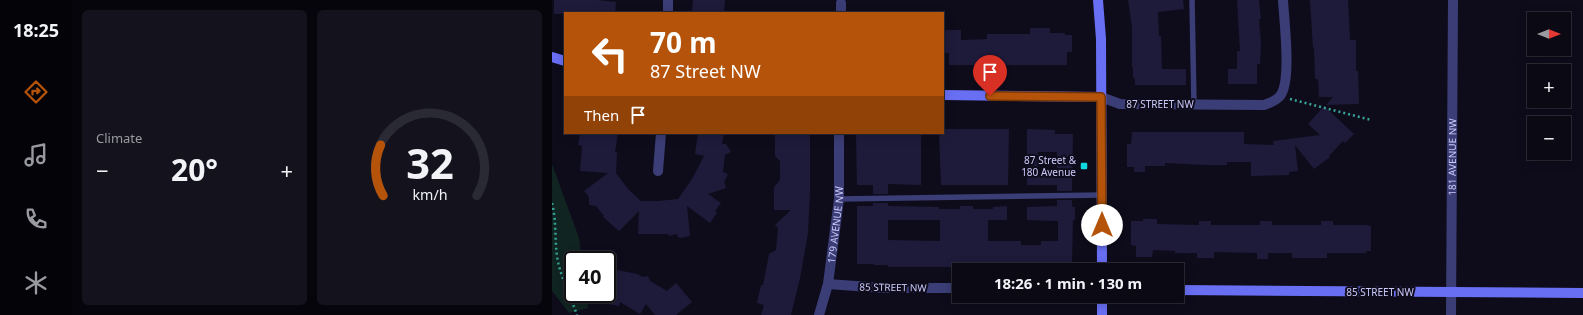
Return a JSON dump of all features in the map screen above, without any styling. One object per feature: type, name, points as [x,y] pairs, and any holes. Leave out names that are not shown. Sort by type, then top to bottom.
[{"type":"street","points":[[668,0],[668,12]]},
{"type":"street","points":[[1098,0],[1101,39],[1102,263]]},
{"type":"street","points":[[1280,96],[1286,79],[1283,0]]},
{"type":"street","name":"181 AVENUE NW","points":[[1451,315],[1453,0]]},
{"type":"street","points":[[841,2],[841,12]]},
{"type":"street","points":[[552,57],[564,61]]},
{"type":"street","name":"87 STREET NW","points":[[944,95],[1101,97],[1120,104],[1264,105],[1273,102],[1280,96]]},
{"type":"street","points":[[658,171],[661,134]]},
{"type":"street","name":"179 AVENUE NW","points":[[819,315],[828,284],[839,199],[839,134]]},
{"type":"street","name":"85 STREET NW","points":[[828,284],[883,288],[952,288]]},
{"type":"street","name":"85 STREET NW","points":[[1184,290],[1583,293]]},
{"type":"street","points":[[1102,303],[1102,315]]},
{"type":"lane","points":[[1192,0],[1194,104]]},
{"type":"lane","points":[[839,199],[1102,195]]},
{"type":"path","points":[[1280,96],[1371,120]]},
{"type":"path","points":[[552,203],[558,263],[577,315]]},
{"type":"green space","points":[[552,164],[579,238],[581,251],[564,251],[564,303],[587,303],[588,308],[569,313],[552,291]]},
{"type":"building","points":[[554,0],[598,0],[616,2],[615,12],[564,12],[564,14],[554,14]]},
{"type":"building","points":[[693,0],[725,0],[724,12],[692,12]]},
{"type":"building","points":[[1128,0],[1183,0],[1184,9],[1158,12],[1159,36],[1161,36],[1162,69],[1186,69],[1186,85],[1135,85],[1132,67],[1132,26]]},
{"type":"building","points":[[1237,0],[1259,0],[1261,44],[1260,64],[1257,64],[1257,84],[1228,84],[1228,69],[1237,69],[1237,51],[1240,51]]},
{"type":"building","points":[[1310,0],[1348,0],[1350,40],[1356,40],[1356,71],[1358,71],[1359,104],[1326,105],[1333,97],[1319,97],[1318,79],[1315,79]]},
{"type":"building","points":[[1030,28],[1050,28],[1050,33],[1065,33],[1065,35],[1072,35],[1072,52],[1067,52],[1067,65],[949,65],[949,53],[944,53],[944,30],[961,30],[961,40],[987,39],[987,34],[1030,34]]},
{"type":"building","points":[[1324,106],[1354,134],[1345,143],[1343,141],[1329,156],[1330,157],[1314,169],[1295,145],[1298,171],[1289,172],[1289,175],[1251,176],[1251,162],[1227,162],[1227,165],[1165,163],[1165,166],[1145,166],[1145,172],[1134,172],[1134,167],[1127,167],[1127,144],[1131,144],[1132,132],[1244,132],[1244,144],[1274,145],[1273,141],[1320,135],[1308,124]]},
{"type":"building","points":[[944,129],[1009,129],[1008,185],[941,185],[939,134],[944,134]]},
{"type":"building","points":[[1027,129],[1055,130],[1055,134],[1073,134],[1072,191],[1057,191],[1057,185],[1027,185]],"holes":[[[1038,152],[1057,152],[1057,172],[1038,172]]]},
{"type":"building","points":[[580,134],[618,134],[615,152],[617,152],[616,173],[628,189],[641,201],[658,201],[678,199],[692,179],[704,156],[695,154],[698,134],[724,134],[722,144],[726,144],[731,152],[725,155],[723,172],[728,174],[724,182],[726,188],[708,194],[721,203],[715,211],[717,213],[710,223],[687,206],[690,236],[680,238],[677,234],[669,236],[668,234],[638,234],[639,211],[619,231],[603,217],[604,216],[596,206],[589,205],[589,197],[584,191],[608,173],[580,171],[582,146],[578,145]]},
{"type":"building","points":[[775,134],[810,134],[808,233],[800,278],[791,315],[761,315],[764,305],[757,303],[761,285],[763,285],[769,254],[776,250],[778,228],[775,225],[791,210],[774,210],[774,187],[780,180],[780,161],[775,156]]},
{"type":"building","points":[[921,134],[921,185],[888,184],[888,194],[873,194],[873,185],[857,185],[856,135]]},
{"type":"building","points":[[1057,200],[1072,200],[1072,207],[1075,207],[1075,220],[1073,220],[1072,263],[952,263],[952,267],[888,267],[888,265],[857,264],[857,206],[873,206],[873,203],[888,203],[888,206],[939,207],[939,209],[960,209],[960,206],[973,206],[973,209],[993,209],[993,207],[1007,206],[1007,220],[988,220],[988,241],[1021,241],[1021,245],[1041,245],[1041,241],[1058,241],[1058,221],[1027,220],[1027,207],[1057,206]],"holes":[[[888,220],[940,220],[940,241],[888,240]]]},
{"type":"building","points":[[1143,219],[1157,219],[1157,224],[1199,225],[1199,221],[1211,221],[1211,225],[1260,225],[1260,221],[1272,221],[1272,225],[1321,225],[1321,221],[1333,221],[1333,225],[1366,225],[1371,226],[1371,251],[1366,251],[1366,253],[1327,253],[1327,258],[1292,258],[1292,253],[1268,253],[1268,259],[1257,259],[1257,253],[1214,252],[1214,258],[1197,258],[1197,253],[1175,253],[1175,251],[1153,250],[1152,257],[1136,257],[1136,246],[1131,245],[1131,221],[1143,221]]},
{"type":"building","points":[[616,270],[637,274],[643,277],[648,276],[650,281],[667,291],[676,283],[692,302],[676,315],[655,315],[646,304],[640,314],[620,302],[619,306],[603,303],[616,303]]},
{"type":"place","name":"87 Street & 180 Avenue","points":[[1084,166]]},
{"type":"route","points":[[990,96],[1101,97],[1102,225]]}]
